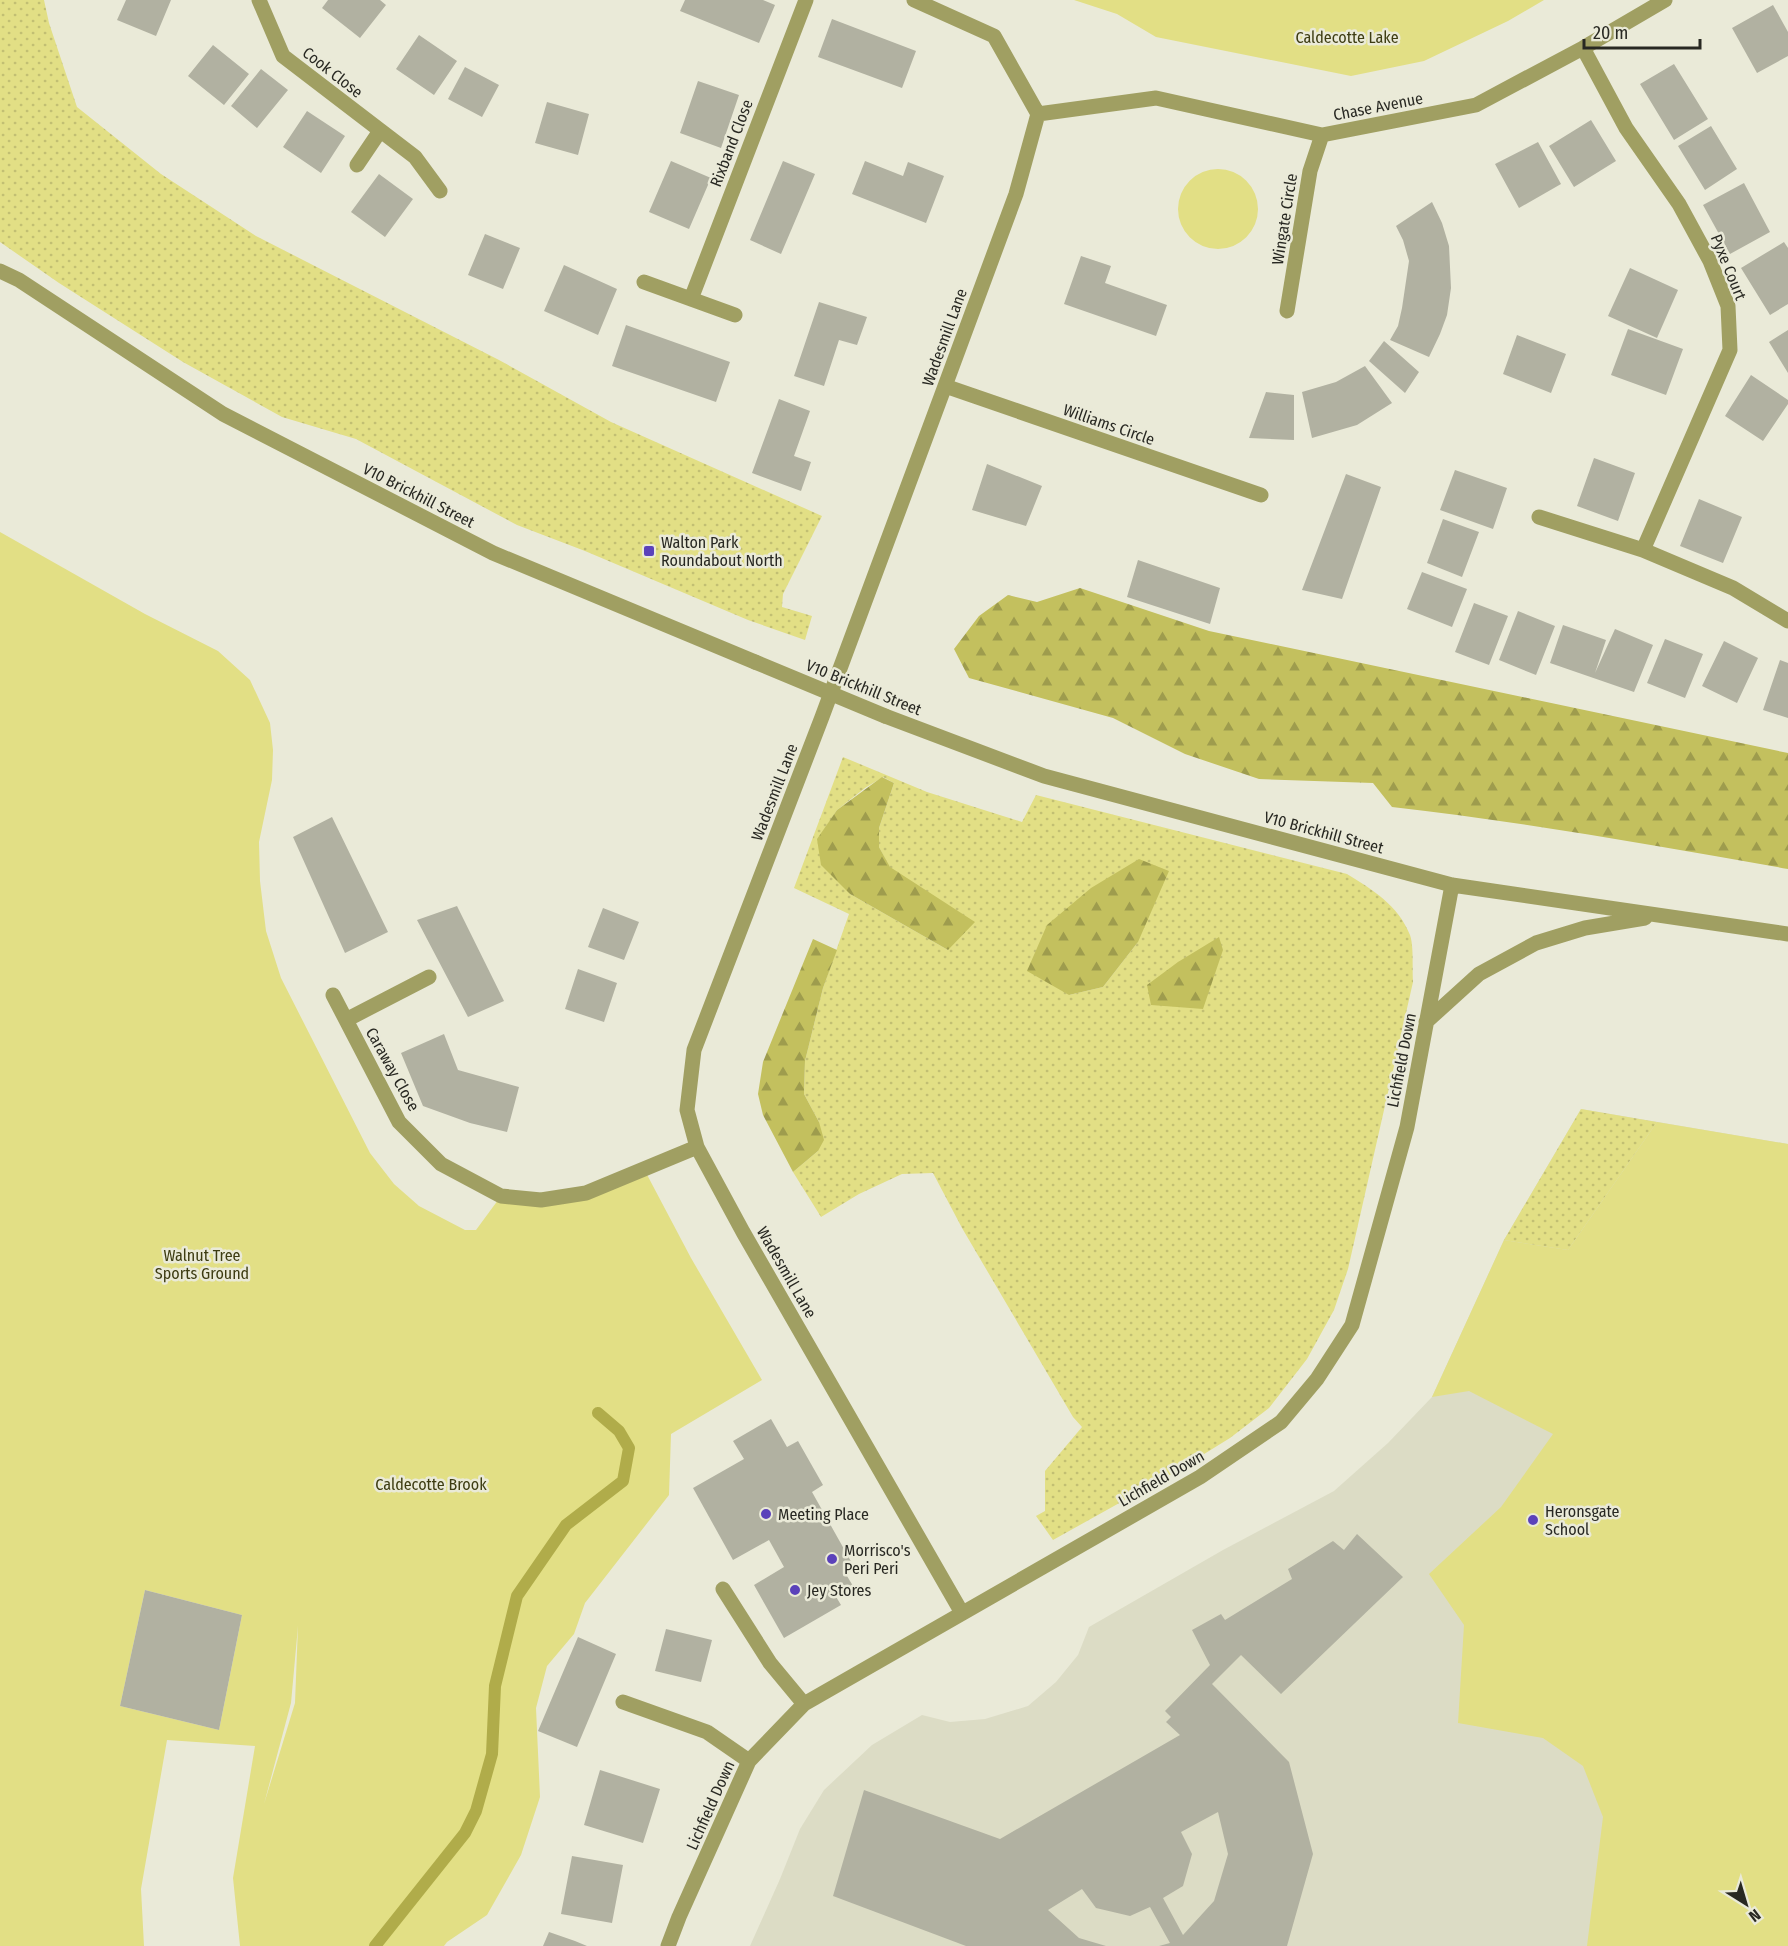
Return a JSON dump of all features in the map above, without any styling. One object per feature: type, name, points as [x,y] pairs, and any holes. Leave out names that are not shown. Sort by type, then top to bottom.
[{"type":"street","name":"Cook Close","points":[[259,0],[283,56],[415,157],[440,191]]},
{"type":"street","name":"Rixband Close","points":[[691,299],[806,0]]},
{"type":"street","points":[[914,0],[994,36],[1038,114]]},
{"type":"street","name":"Chase Avenue","points":[[1038,114],[1156,98],[1322,135],[1476,105],[1583,48],[1665,0]]},
{"type":"street","name":"Pyxe Court","points":[[1583,48],[1626,128],[1678,204],[1710,261],[1728,306],[1730,350],[1643,550]]},
{"type":"street","name":"Wadesmill Lane","points":[[962,1613],[743,1232],[697,1147],[687,1110],[694,1050],[822,717],[1016,194],[1038,114]]},
{"type":"street","points":[[357,165],[380,131]]},
{"type":"street","name":"Wingate Circle","points":[[1287,311],[1310,171],[1322,135]]},
{"type":"street","name":"V10 Brickhill Street","points":[[0,271],[19,280],[223,414],[493,553],[885,716],[1044,776],[1452,885],[1788,934]]},
{"type":"street","points":[[644,282],[735,315]]},
{"type":"street","name":"Williams Circle","points":[[945,386],[1261,495]]},
{"type":"street","points":[[1539,517],[1643,550],[1733,588],[1788,621]]},
{"type":"street","name":"Lichfield Down","points":[[668,1946],[749,1761],[804,1704],[1200,1477],[1281,1422],[1317,1379],[1352,1325],[1407,1127],[1452,885]]},
{"type":"street","points":[[1426,1022],[1479,974],[1536,943],[1585,928],[1659,915]]},
{"type":"street","points":[[346,1020],[429,977]]},
{"type":"street","name":"Caraway Close","points":[[333,995],[399,1122],[441,1164],[501,1196],[541,1200],[586,1193],[697,1147]]},
{"type":"street","points":[[723,1589],[770,1663],[804,1704]]},
{"type":"street","points":[[623,1702],[707,1732],[749,1761]]},
{"type":"shaded area","name":"Heronsgate School","points":[[1581,1109],[1788,1144],[1788,1946],[750,1946],[800,1829],[824,1790],[872,1745],[922,1715],[950,1722],[985,1719],[1028,1706],[1056,1682],[1078,1655],[1089,1627],[1223,1550],[1334,1491],[1388,1443],[1432,1397],[1504,1240]]},
{"type":"green space","points":[[0,0],[44,0],[49,23],[77,107],[161,174],[256,236],[499,360],[611,422],[822,516],[783,594],[782,607],[812,616],[805,640],[748,620],[585,551],[517,525],[356,439],[282,417],[183,362],[59,283],[0,242]]},
{"type":"green space","name":"Caldecotte Lake","points":[[1074,0],[1544,0],[1508,21],[1424,61],[1351,76],[1156,37],[1117,14]]},
{"type":"green space","points":[[1218,169],[1233,172],[1246,181],[1255,194],[1258,209],[1255,224],[1246,237],[1233,246],[1218,249],[1203,246],[1190,237],[1181,224],[1178,209],[1181,194],[1190,181],[1203,172]]},
{"type":"green space","name":"Walnut Tree Sports Ground","points":[[0,532],[145,614],[218,651],[250,680],[270,723],[273,750],[272,780],[259,842],[260,881],[266,931],[281,978],[370,1153],[394,1184],[419,1206],[465,1230],[476,1230],[501,1196],[541,1200],[644,1169],[691,1258],[762,1380],[671,1434],[669,1495],[585,1603],[574,1634],[547,1666],[536,1708],[540,1797],[521,1855],[487,1915],[444,1946],[240,1946],[233,1878],[255,1746],[167,1740],[141,1889],[144,1946],[0,1946]],"holes":[[[145,1590],[242,1615],[219,1730],[120,1706]],[[298,1626],[295,1703],[264,1804],[291,1703]]]},
{"type":"green space","points":[[1080,588],[1209,631],[1788,753],[1788,869],[1541,827],[1392,807],[1373,783],[1259,779],[1185,754],[1113,718],[969,678],[954,649],[979,616],[1008,595],[1037,602]]},
{"type":"green space","points":[[843,757],[927,792],[1022,822],[1036,795],[1347,874],[1375,892],[1392,907],[1410,935],[1413,982],[1348,1269],[1334,1310],[1307,1359],[1269,1408],[1230,1438],[1175,1472],[1053,1540],[1036,1516],[1045,1511],[1045,1471],[1082,1427],[1073,1417],[962,1228],[933,1173],[902,1174],[859,1194],[821,1217],[793,1172],[818,1151],[819,1122],[804,1094],[805,1061],[823,988],[849,914],[794,888]],"holes":[[[883,777],[894,783],[879,828],[879,847],[890,868],[904,878],[948,950],[850,894],[818,839],[837,810]],[[1138,942],[1103,987],[1069,995]]]},
{"type":"green space","points":[[882,777],[894,783],[879,828],[879,847],[890,867],[975,922],[948,950],[850,894],[821,865],[817,839],[837,810]]},
{"type":"green space","points":[[1139,859],[1169,871],[1138,942],[1103,987],[1069,995],[1027,971],[1047,925],[1091,888]]},
{"type":"green space","points":[[1219,937],[1223,950],[1203,1009],[1151,1005],[1147,985],[1178,962]]},
{"type":"green space","points":[[813,939],[837,950],[823,988],[805,1061],[804,1094],[819,1122],[824,1140],[818,1151],[793,1172],[763,1115],[758,1094],[763,1062]]},
{"type":"green space","points":[[1581,1109],[1657,1122],[1568,1250],[1504,1240]]},
{"type":"green space","points":[[1657,1122],[1788,1144],[1788,1946],[1587,1946],[1603,1817],[1583,1766],[1543,1738],[1458,1723],[1464,1625],[1429,1574],[1501,1507],[1553,1434],[1469,1391],[1432,1397],[1504,1240],[1568,1250]]},
{"type":"building","points":[[126,0],[171,0],[156,36],[117,20]]},
{"type":"building","points":[[328,0],[380,0],[386,5],[360,38],[322,8]]},
{"type":"building","points":[[685,0],[763,0],[775,5],[759,43],[680,11]]},
{"type":"building","points":[[1773,5],[1788,32],[1788,56],[1757,73],[1732,28]]},
{"type":"building","points":[[832,19],[916,51],[902,88],[818,57]]},
{"type":"building","points":[[419,35],[457,61],[434,95],[396,69]]},
{"type":"building","points":[[213,45],[249,74],[224,105],[188,76]]},
{"type":"building","points":[[1674,64],[1708,119],[1674,140],[1640,84]]},
{"type":"building","points":[[465,67],[499,85],[482,117],[448,99]]},
{"type":"building","points":[[261,69],[288,90],[257,128],[231,106]]},
{"type":"building","points":[[698,81],[739,95],[721,148],[680,133]]},
{"type":"building","points":[[547,102],[589,114],[578,155],[535,143]]},
{"type":"building","points":[[307,111],[345,136],[321,173],[283,147]]},
{"type":"building","points":[[1591,120],[1616,161],[1574,187],[1549,146]]},
{"type":"building","points":[[1711,126],[1737,169],[1705,190],[1678,146]]},
{"type":"building","points":[[1538,142],[1561,184],[1519,208],[1495,164]]},
{"type":"building","points":[[671,161],[711,178],[689,229],[649,212]]},
{"type":"building","points":[[783,161],[815,174],[781,254],[750,240]]},
{"type":"building","points":[[865,161],[903,176],[908,162],[944,176],[926,223],[852,194]]},
{"type":"building","points":[[379,174],[413,199],[385,237],[351,212]]},
{"type":"building","points":[[1744,183],[1770,232],[1730,254],[1703,205]]},
{"type":"building","points":[[1432,202],[1449,246],[1451,288],[1447,315],[1429,357],[1390,340],[1398,326],[1409,261],[1396,226]]},
{"type":"building","points":[[485,234],[520,248],[503,289],[468,275]]},
{"type":"building","points":[[1784,242],[1788,248],[1788,304],[1770,315],[1741,268]]},
{"type":"building","points":[[1081,256],[1111,266],[1105,283],[1167,305],[1156,336],[1064,304]]},
{"type":"building","points":[[564,265],[617,289],[598,335],[544,311]]},
{"type":"building","points":[[1630,268],[1678,290],[1657,338],[1608,316]]},
{"type":"building","points":[[819,302],[867,317],[857,345],[839,340],[824,386],[794,376]]},
{"type":"building","points":[[626,325],[730,362],[716,402],[612,366]]},
{"type":"building","points":[[1628,329],[1683,349],[1666,395],[1611,375]]},
{"type":"building","points":[[1788,330],[1788,373],[1769,342]]},
{"type":"building","points":[[1517,335],[1566,354],[1551,393],[1503,374]]},
{"type":"building","points":[[1384,341],[1419,372],[1405,393],[1369,361]]},
{"type":"building","points":[[1365,366],[1392,403],[1357,425],[1312,438],[1302,392],[1336,382]]},
{"type":"building","points":[[1751,375],[1788,400],[1788,404],[1763,441],[1725,416]]},
{"type":"building","points":[[1266,392],[1294,395],[1294,440],[1249,438]]},
{"type":"building","points":[[779,399],[810,411],[794,456],[811,462],[801,491],[752,473]]},
{"type":"building","points":[[1594,458],[1635,473],[1618,521],[1577,506]]},
{"type":"building","points":[[987,464],[1042,486],[1026,526],[972,510]]},
{"type":"building","points":[[1455,470],[1507,488],[1493,529],[1440,510]]},
{"type":"building","points":[[1346,474],[1381,487],[1342,599],[1302,590]]},
{"type":"building","points":[[1699,499],[1742,517],[1723,563],[1680,546]]},
{"type":"building","points":[[1443,519],[1479,532],[1462,577],[1427,563]]},
{"type":"building","points":[[1138,560],[1220,588],[1210,624],[1127,597]]},
{"type":"building","points":[[1422,572],[1467,589],[1452,627],[1407,609]]},
{"type":"building","points":[[1474,603],[1508,616],[1489,665],[1455,652]]},
{"type":"building","points":[[1518,611],[1555,626],[1536,675],[1499,660]]},
{"type":"building","points":[[1563,625],[1606,640],[1595,673],[1615,629],[1653,645],[1634,692],[1550,663]]},
{"type":"building","points":[[1665,639],[1703,654],[1685,698],[1647,683]]},
{"type":"building","points":[[1724,641],[1758,658],[1737,703],[1702,686]]},
{"type":"building","points":[[1780,660],[1788,663],[1788,718],[1763,710]]},
{"type":"building","points":[[332,817],[388,932],[345,953],[293,837]]},
{"type":"building","points":[[457,906],[504,1001],[468,1017],[417,920]]},
{"type":"building","points":[[603,908],[639,922],[624,960],[588,947]]},
{"type":"building","points":[[578,969],[617,983],[604,1022],[565,1009]]},
{"type":"building","points":[[444,1034],[458,1070],[519,1087],[507,1132],[470,1123],[423,1106],[401,1053]]},
{"type":"building","name":"Meeting Place","points":[[771,1419],[787,1447],[798,1441],[823,1485],[812,1492],[853,1565],[844,1571],[853,1586],[835,1595],[841,1605],[784,1638],[754,1585],[784,1567],[769,1540],[733,1560],[693,1488],[744,1459],[733,1441]]},
{"type":"building","points":[[1357,1534],[1403,1577],[1281,1694],[1241,1655],[1212,1684],[1289,1762],[1313,1854],[1287,1946],[1159,1946],[1170,1943],[1150,1907],[1130,1916],[1096,1908],[1082,1889],[1048,1910],[1079,1938],[1106,1946],[966,1946],[833,1896],[864,1790],[1000,1839],[1180,1735],[1166,1722],[1171,1717],[1165,1711],[1210,1665],[1192,1630],[1221,1614],[1225,1620],[1292,1579],[1288,1569],[1333,1541],[1344,1550]],"holes":[[[1218,1812],[1228,1854],[1214,1901],[1183,1935],[1163,1898],[1183,1886],[1192,1854],[1181,1832]]]},
{"type":"building","points":[[145,1590],[242,1615],[219,1730],[120,1706]]},
{"type":"building","points":[[666,1629],[712,1640],[701,1682],[655,1671]]},
{"type":"building","points":[[578,1637],[616,1654],[577,1747],[538,1731]]},
{"type":"building","points":[[600,1770],[660,1789],[643,1843],[584,1825]]},
{"type":"building","points":[[572,1856],[623,1865],[612,1923],[561,1914]]},
{"type":"building","points":[[549,1932],[575,1941],[587,1946],[543,1946]]},
{"type":"waterway","points":[[375,1946],[465,1833],[476,1811],[492,1754],[495,1686],[517,1596],[566,1525],[623,1481],[629,1448],[619,1431],[598,1413]]},
{"type":"place","name":"Walton Park Roundabout North","points":[[649,551]]},
{"type":"place","name":"Meeting Place","points":[[766,1514]]},
{"type":"place","name":"Heronsgate School","points":[[1533,1520]]},
{"type":"place","name":"Morrisco's Peri Peri","points":[[832,1559]]},
{"type":"place","name":"Jey Stores","points":[[795,1590]]},
{"type":"park label","name":"Caldecotte Brook","points":[[431,1484]]}]
